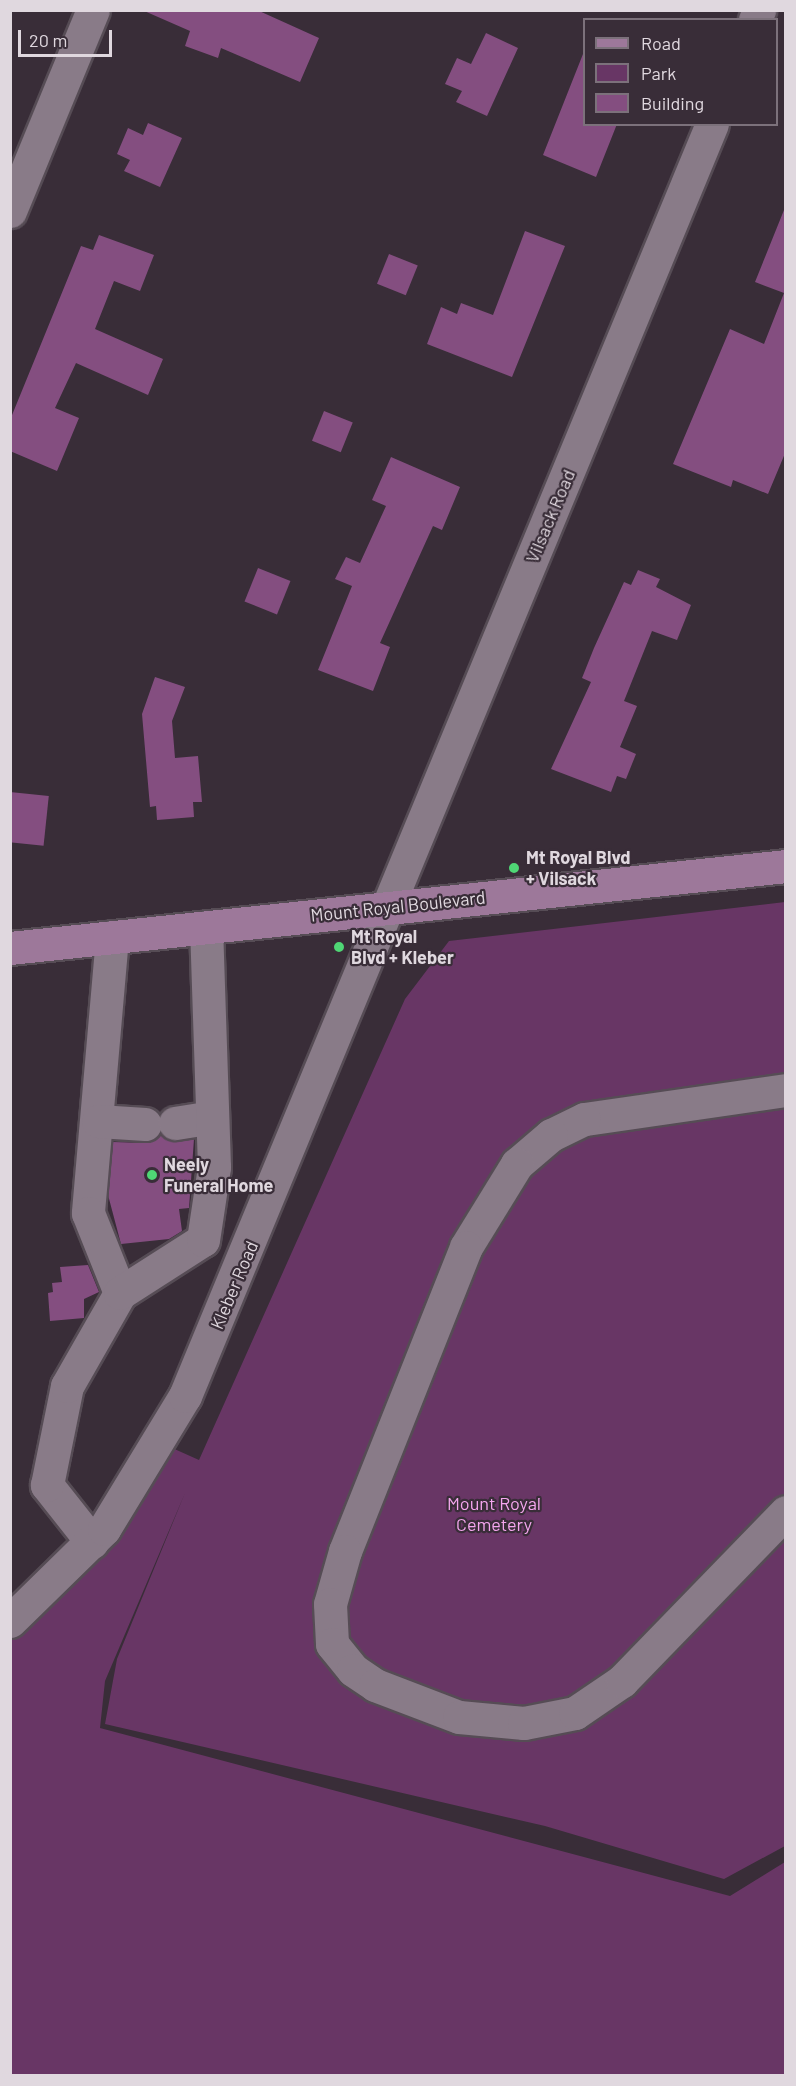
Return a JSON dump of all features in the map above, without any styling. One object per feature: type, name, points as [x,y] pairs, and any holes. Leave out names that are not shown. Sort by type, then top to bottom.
[{"type":"main road","name":"Mount Royal Boulevard","points":[[10,948],[786,866]]},
{"type":"street","points":[[10,211],[93,10]]},
{"type":"street","name":"Vilsack Road","points":[[389,907],[711,126]]},
{"type":"street","name":"Kleber Road","points":[[10,1621],[93,1542],[140,1478],[185,1396],[389,907]]},
{"type":"street","points":[[93,1542],[47,1485],[67,1386],[120,1293],[203,1240],[214,1167],[206,927]]},
{"type":"street","points":[[112,938],[98,1122],[88,1213],[120,1293]]},
{"type":"street","points":[[786,1090],[584,1119],[551,1135],[517,1164],[466,1247],[345,1551],[330,1604],[332,1644],[353,1670],[375,1684],[459,1717],[524,1723],[575,1713],[622,1681],[786,1512]]},
{"type":"street","points":[[98,1122],[160,1123],[212,1117]]},
{"type":"green space","name":"Mount Royal Cemetery","points":[[785,902],[785,1846],[724,1879],[545,1826],[105,1724],[117,1659],[185,1493],[105,1681],[100,1728],[730,1896],[785,1862],[785,2075],[11,2076],[11,1621],[161,1443],[199,1460],[405,999],[449,941]]},
{"type":"building","points":[[142,10],[257,10],[319,38],[300,82],[221,48],[218,58],[185,46],[190,31]]},
{"type":"building","points":[[486,33],[518,48],[487,116],[456,102],[462,91],[445,84],[457,58],[471,64]]},
{"type":"building","points":[[583,54],[583,126],[616,126],[596,177],[543,155]]},
{"type":"building","points":[[148,123],[182,138],[160,187],[124,171],[130,160],[117,154],[128,128],[143,135]]},
{"type":"building","points":[[784,210],[786,451],[768,494],[733,480],[731,487],[673,464],[730,329],[764,344],[784,293],[755,282]]},
{"type":"building","points":[[525,231],[565,246],[512,377],[427,344],[441,307],[457,314],[461,303],[493,315]]},
{"type":"building","points":[[99,235],[154,255],[140,291],[114,281],[95,329],[163,359],[148,395],[76,363],[55,408],[79,418],[57,471],[10,451],[10,420],[81,246],[93,250]]},
{"type":"building","points":[[389,254],[418,266],[406,295],[377,284]]},
{"type":"building","points":[[324,411],[353,423],[341,452],[312,441]]},
{"type":"building","points":[[391,457],[460,487],[442,530],[433,526],[380,643],[390,647],[373,691],[318,670],[352,586],[335,579],[346,557],[360,563],[386,506],[372,500]]},
{"type":"building","points":[[258,568],[290,581],[277,614],[245,601]]},
{"type":"building","points":[[638,570],[660,579],[656,587],[691,605],[677,640],[652,631],[624,701],[637,706],[620,747],[636,754],[626,779],[617,776],[611,792],[551,769],[591,682],[582,678],[594,648],[624,582],[631,585]]},
{"type":"building","points":[[155,677],[185,687],[172,721],[175,758],[198,756],[202,802],[193,802],[194,817],[157,820],[156,806],[150,807],[142,714]]},
{"type":"building","points":[[10,792],[49,796],[44,846],[10,842]]},
{"type":"building","name":"Neely Funeral Home","points":[[160,1135],[169,1141],[194,1139],[189,1208],[179,1209],[182,1231],[169,1239],[121,1244],[108,1195],[113,1142],[144,1143]]},
{"type":"building","points":[[88,1265],[99,1292],[84,1299],[84,1318],[50,1321],[48,1293],[53,1292],[52,1283],[62,1282],[60,1267]]},
{"type":"place","name":"Mt Royal Blvd + Vilsack","points":[[514,868]]},
{"type":"place","name":"Mt Royal Blvd + Kleber","points":[[339,947]]},
{"type":"place","name":"Neely Funeral Home","points":[[152,1175]]}]
